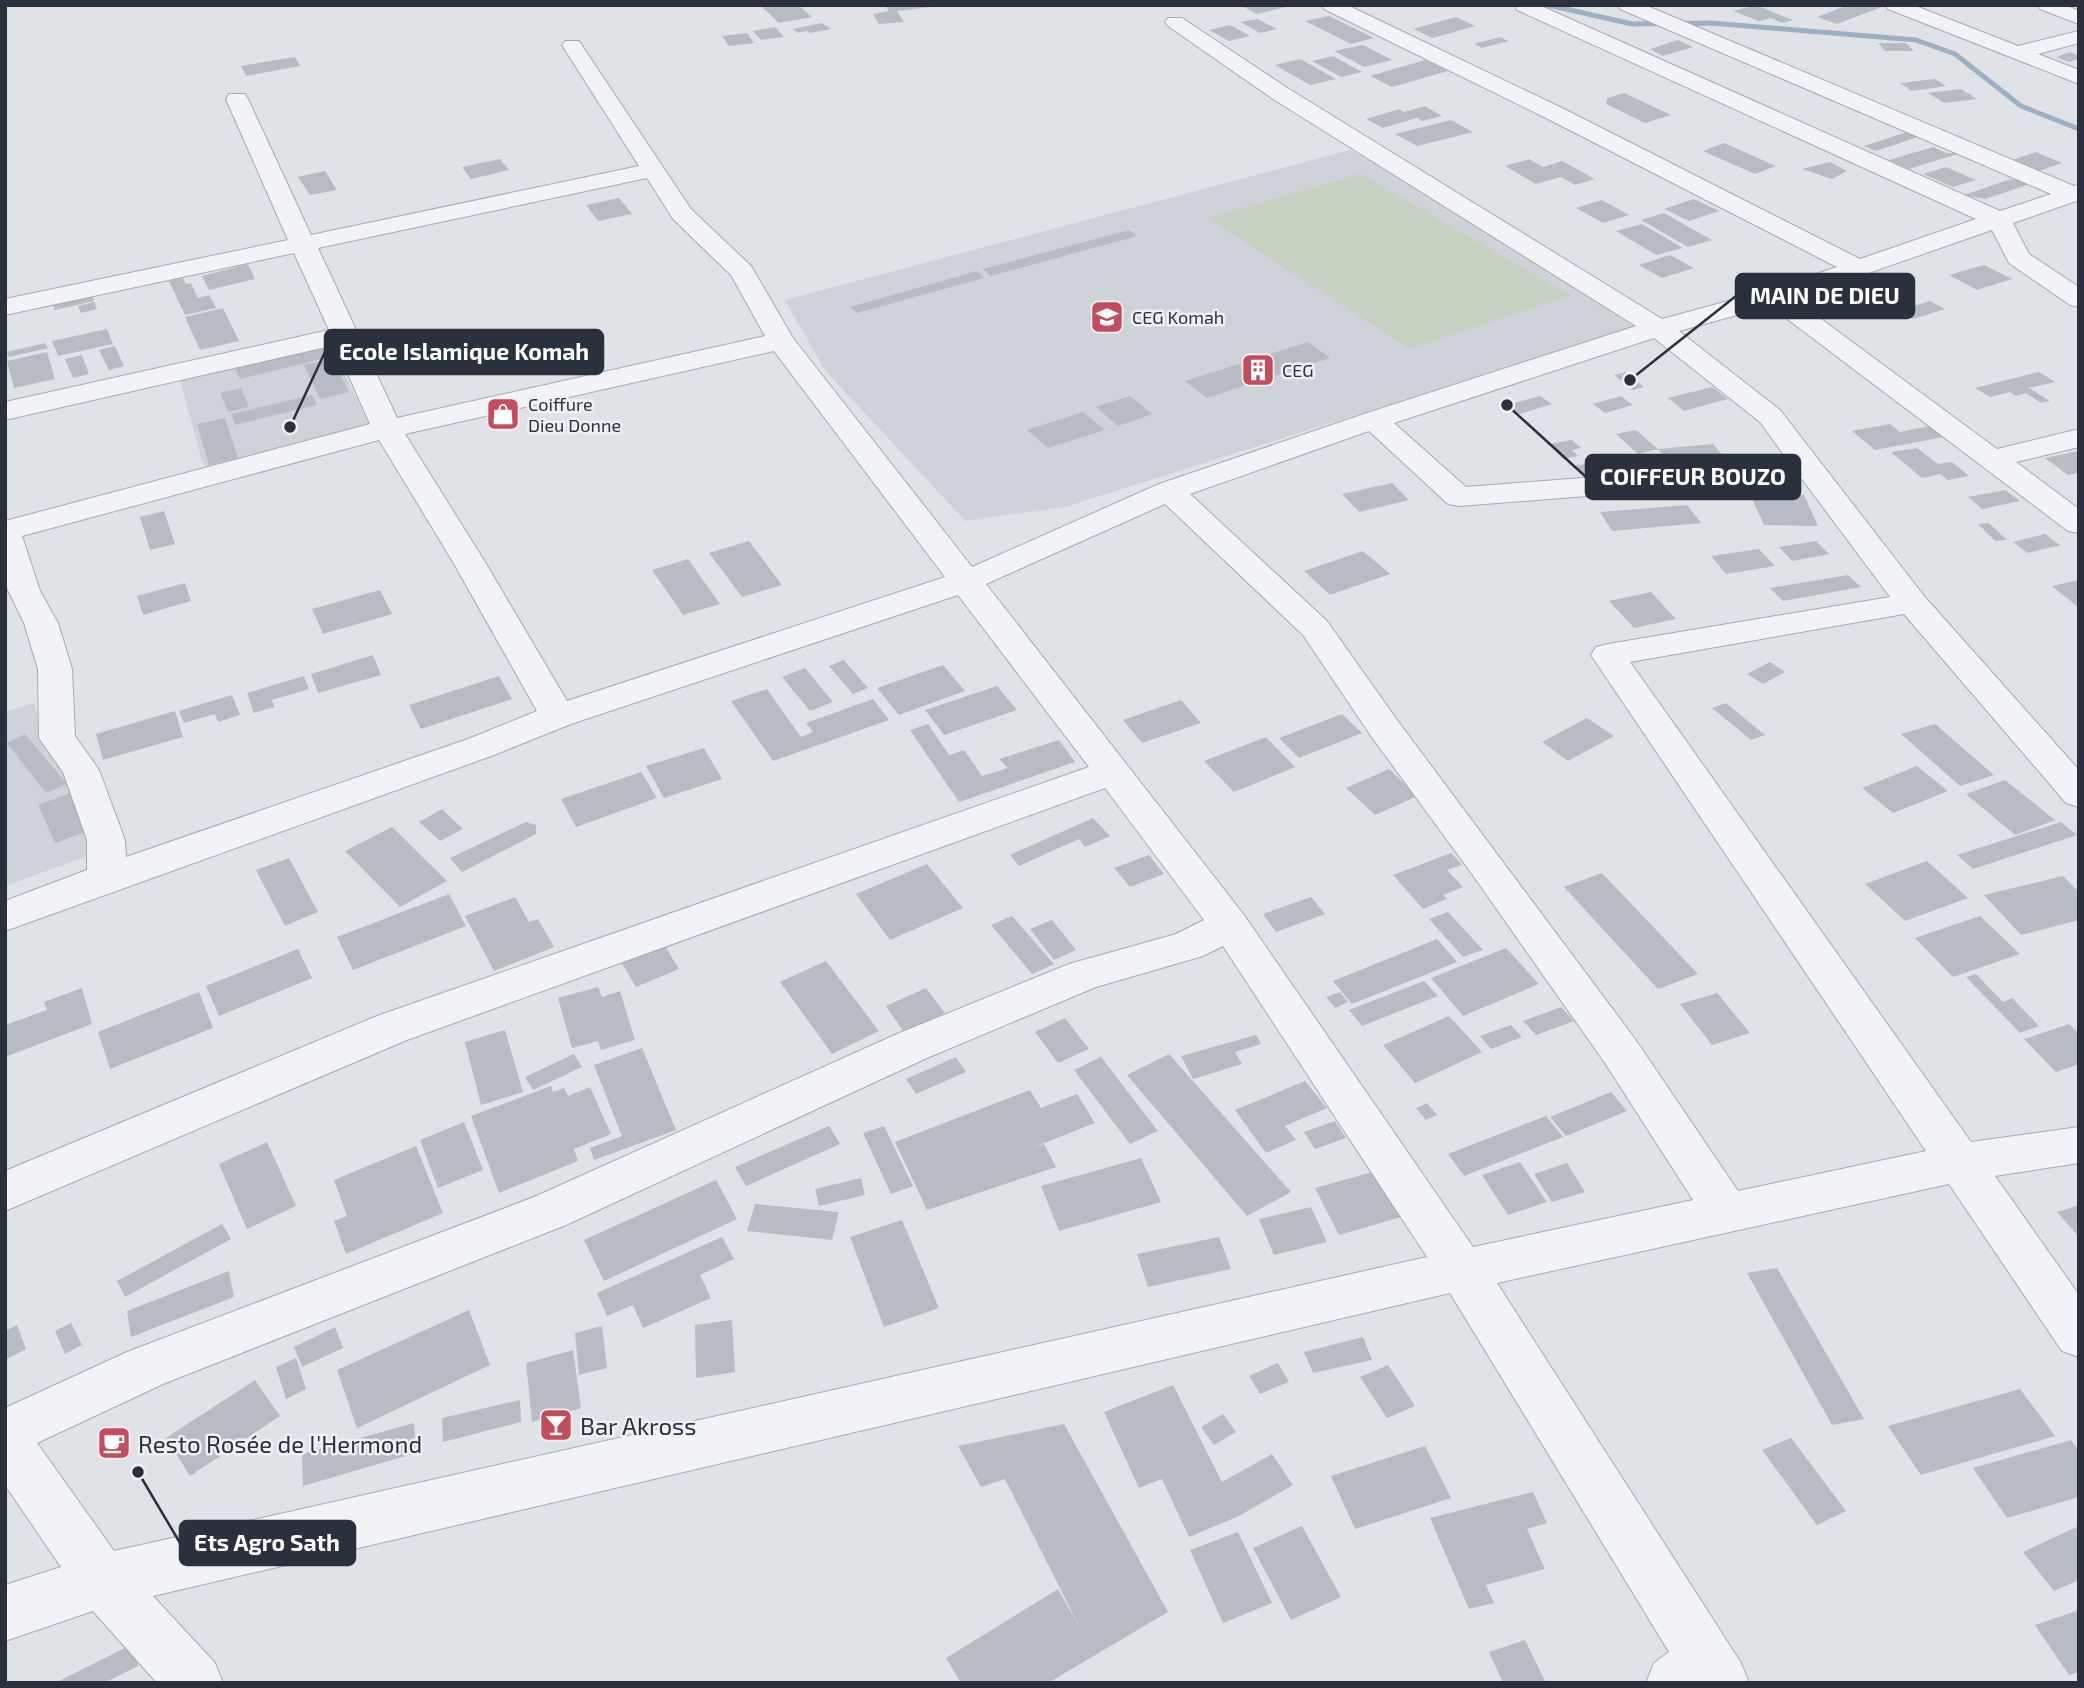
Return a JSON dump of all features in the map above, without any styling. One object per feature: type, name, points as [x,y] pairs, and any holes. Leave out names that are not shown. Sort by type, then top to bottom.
[{"type":"street","points":[[1331,5],[1558,115],[1859,268]]},
{"type":"street","points":[[1627,5],[2076,193]]},
{"type":"street","points":[[1895,5],[2079,78]]},
{"type":"street","points":[[2047,5],[2079,18]]},
{"type":"street","points":[[1524,6],[1999,220],[2018,258],[2079,299]]},
{"type":"street","points":[[1175,22],[1281,94],[1658,328],[1770,416],[1912,603],[2004,712],[2079,794]]},
{"type":"street","points":[[2017,53],[2079,37]]},
{"type":"street","points":[[572,46],[682,214],[742,271],[780,341],[1230,925],[1462,1270],[1700,1675]]},
{"type":"street","points":[[237,99],[387,429],[470,562],[558,716]]},
{"type":"street","points":[[5,307],[653,170]]},
{"type":"street","points":[[5,917],[107,878],[481,747],[558,716],[964,582],[1170,491],[1374,420],[1658,328],[1774,297],[2076,193]]},
{"type":"street","points":[[1774,297],[2079,524]]},
{"type":"street","points":[[5,411],[344,335]]},
{"type":"street","points":[[107,878],[106,840],[81,770],[57,738],[55,669],[41,623],[23,591],[5,532],[387,429],[780,341]]},
{"type":"street","points":[[1374,420],[1459,497],[1812,469]]},
{"type":"street","points":[[1992,459],[2079,438]]},
{"type":"street","points":[[1170,491],[1192,515],[1315,628],[1384,728],[1486,864],[1620,1051],[1726,1212]]},
{"type":"street","points":[[5,508],[5,526]]},
{"type":"street","points":[[1912,603],[1608,655],[2079,1335]]},
{"type":"street","points":[[5,1192],[392,1028],[1112,772]]},
{"type":"street","points":[[5,1433],[145,1368],[550,1211],[912,1046],[1084,975],[1189,945],[1230,925]]},
{"type":"street","points":[[5,1613],[102,1581],[1462,1270],[1958,1163],[2079,1144]]},
{"type":"street","points":[[5,1441],[102,1581],[195,1683]]},
{"type":"shaded area","name":"CEG Komah","points":[[1350,150],[1379,165],[1637,326],[1065,507],[965,521],[824,369],[785,300]]},
{"type":"shaded area","points":[[330,344],[370,426],[208,468],[202,462],[180,378]]},
{"type":"shaded area","points":[[34,703],[49,749],[73,781],[96,853],[5,886],[5,712]]},
{"type":"green space","points":[[1360,174],[1570,295],[1410,349],[1208,218]]},
{"type":"building","points":[[760,5],[798,5],[812,17],[779,23]]},
{"type":"building","points":[[885,5],[931,7],[897,11],[904,22],[879,24],[873,14],[889,11]]},
{"type":"building","points":[[1756,5],[1793,20],[1782,23],[1771,18],[1759,21],[1733,11]]},
{"type":"building","points":[[1848,5],[1882,7],[1837,24],[1817,17]]},
{"type":"building","points":[[1289,6],[1257,14],[1244,7]]},
{"type":"building","points":[[1329,16],[1374,38],[1351,44],[1305,21]]},
{"type":"building","points":[[1456,17],[1475,26],[1433,38],[1413,29]]},
{"type":"building","points":[[1257,19],[1277,29],[1260,33],[1240,22]]},
{"type":"building","points":[[822,23],[831,29],[798,33],[793,29]]},
{"type":"building","points":[[1230,25],[1250,36],[1229,41],[1209,30]]},
{"type":"building","points":[[775,27],[784,37],[761,40],[753,31]]},
{"type":"building","points":[[747,33],[754,43],[729,46],[722,36]]},
{"type":"building","points":[[1500,37],[1508,41],[1482,48],[1474,44]]},
{"type":"building","points":[[1678,40],[1693,47],[1663,56],[1650,49]]},
{"type":"building","points":[[1878,43],[1906,43],[1914,51],[1885,51]]},
{"type":"building","points":[[1363,45],[1392,60],[1364,67],[1334,51]]},
{"type":"building","points":[[2070,52],[2079,56],[2079,59],[2069,62],[2056,57]]},
{"type":"building","points":[[1333,56],[1362,72],[1341,77],[1312,61]]},
{"type":"building","points":[[295,57],[300,66],[246,76],[241,66]]},
{"type":"building","points":[[1300,59],[1336,79],[1310,85],[1275,65]]},
{"type":"building","points":[[1425,60],[1448,71],[1392,87],[1370,76]]},
{"type":"building","points":[[1935,79],[1946,86],[1912,91],[1900,83]]},
{"type":"building","points":[[1961,89],[1977,99],[1944,103],[1928,93]]},
{"type":"building","points":[[1624,93],[1671,115],[1645,123],[1606,104],[1607,98]]},
{"type":"building","points":[[1425,106],[1442,116],[1422,121],[1417,118],[1383,128],[1366,119],[1399,109],[1404,112]]},
{"type":"building","points":[[1451,120],[1473,132],[1417,146],[1395,134]]},
{"type":"building","points":[[1910,131],[1921,136],[1876,151],[1864,146]]},
{"type":"building","points":[[1724,143],[1776,166],[1755,174],[1703,151]]},
{"type":"building","points":[[1933,147],[1946,153],[1961,153],[1909,169],[1889,160]]},
{"type":"building","points":[[2036,152],[2062,163],[2039,171],[2012,160]]},
{"type":"building","points":[[500,159],[509,170],[471,179],[462,167]]},
{"type":"building","points":[[1529,159],[1543,167],[1562,161],[1595,179],[1575,185],[1561,177],[1536,184],[1505,166]]},
{"type":"building","points":[[1830,162],[1847,171],[1832,179],[1802,169]]},
{"type":"building","points":[[1946,167],[1976,180],[1953,187],[1923,174]]},
{"type":"building","points":[[325,171],[337,190],[310,195],[298,177]]},
{"type":"building","points":[[2011,179],[2033,183],[1985,199],[1964,195]]},
{"type":"building","points":[[619,198],[632,214],[598,221],[586,205]]},
{"type":"building","points":[[1694,199],[1719,211],[1689,221],[1664,209]]},
{"type":"building","points":[[1602,200],[1629,215],[1603,223],[1576,208]]},
{"type":"building","points":[[1664,213],[1712,240],[1688,247],[1641,220]]},
{"type":"building","points":[[1642,224],[1683,248],[1656,255],[1616,231]]},
{"type":"building","points":[[1129,230],[1137,236],[991,276],[983,269]]},
{"type":"building","points":[[1670,255],[1694,268],[1662,278],[1639,265]]},
{"type":"building","points":[[248,264],[255,279],[209,290],[202,276]]},
{"type":"building","points":[[1984,265],[2012,279],[1977,290],[1949,275]]},
{"type":"building","points":[[977,271],[984,278],[857,313],[850,307]]},
{"type":"building","points":[[183,278],[186,284],[191,283],[198,298],[209,295],[216,308],[185,315],[169,281]]},
{"type":"building","points":[[91,292],[94,301],[55,310],[51,300]]},
{"type":"building","points":[[1930,301],[1945,309],[1913,319],[1898,311]]},
{"type":"building","points":[[94,302],[97,309],[81,313],[78,306]]},
{"type":"building","points":[[223,308],[239,341],[200,350],[185,317]]},
{"type":"building","points":[[107,329],[113,344],[58,356],[52,341]]},
{"type":"building","name":"CEG","points":[[1308,342],[1330,358],[1207,398],[1185,381]]},
{"type":"building","points":[[45,343],[48,348],[9,357],[7,352]]},
{"type":"building","points":[[115,346],[124,366],[109,370],[99,350]]},
{"type":"building","points":[[325,347],[330,357],[240,379],[235,368]]},
{"type":"building","points":[[47,352],[55,379],[14,388],[7,361]]},
{"type":"building","points":[[82,355],[89,374],[73,378],[65,359]]},
{"type":"building","points":[[333,359],[349,392],[320,399],[304,365]]},
{"type":"building","points":[[1626,372],[1644,387],[1633,390],[1614,375]]},
{"type":"building","points":[[2039,372],[2055,382],[2029,388],[2050,401],[2041,403],[2026,393],[2016,396],[2010,392],[1990,397],[1975,388]]},
{"type":"building","points":[[1712,387],[1728,399],[1684,411],[1668,398]]},
{"type":"building","points":[[241,388],[249,407],[228,412],[220,393]]},
{"type":"building","points":[[312,395],[317,405],[235,425],[231,414]]},
{"type":"building","points":[[1130,396],[1152,414],[1118,426],[1096,407]]},
{"type":"building","points":[[1540,396],[1552,404],[1520,414],[1507,405]]},
{"type":"building","points":[[1621,396],[1633,405],[1605,413],[1593,404]]},
{"type":"building","points":[[1083,412],[1105,430],[1048,448],[1027,430]]},
{"type":"building","points":[[225,418],[238,458],[209,465],[197,424]]},
{"type":"building","points":[[1890,424],[1900,432],[1935,425],[1949,436],[1875,450],[1852,431]]},
{"type":"building","points":[[1636,430],[1658,449],[1638,454],[1616,434]]},
{"type":"building","points":[[1572,440],[1581,448],[1572,450],[1578,456],[1563,459],[1549,444]]},
{"type":"building","points":[[1713,444],[1727,460],[1674,466],[1658,449]]},
{"type":"building","points":[[1917,448],[1938,464],[1952,462],[1969,476],[1948,480],[1940,474],[1922,478],[1891,452]]},
{"type":"building","points":[[2079,451],[2079,473],[2068,475],[2045,458]]},
{"type":"building","points":[[1611,462],[1617,472],[1583,475],[1576,465]]},
{"type":"building","points":[[1392,483],[1409,500],[1359,512],[1342,494]]},
{"type":"building","points":[[2005,490],[2020,501],[1982,509],[1968,497]]},
{"type":"building","points":[[1750,494],[1804,495],[1818,526],[1764,525]]},
{"type":"building","points":[[1687,505],[1701,523],[1612,531],[1600,512]]},
{"type":"building","points":[[164,511],[175,544],[150,550],[140,517]]},
{"type":"building","points":[[1989,523],[2007,540],[1995,541],[1978,524]]},
{"type":"building","points":[[2045,534],[2060,545],[2028,553],[2013,542]]},
{"type":"building","points":[[749,541],[782,585],[742,597],[709,553]]},
{"type":"building","points":[[1816,541],[1829,554],[1792,561],[1779,547]]},
{"type":"building","points":[[1759,549],[1775,566],[1726,574],[1711,556]]},
{"type":"building","points":[[1363,551],[1390,574],[1330,595],[1304,571]]},
{"type":"building","points":[[688,559],[720,604],[683,615],[652,570]]},
{"type":"building","points":[[1848,575],[1861,587],[1783,601],[1770,588]]},
{"type":"building","points":[[2079,580],[2079,608],[2052,586]]},
{"type":"building","points":[[185,583],[191,601],[143,615],[137,596]]},
{"type":"building","points":[[380,590],[392,614],[323,634],[312,609]]},
{"type":"building","points":[[1651,592],[1676,619],[1634,628],[1609,601]]},
{"type":"building","points":[[373,655],[381,675],[318,693],[311,674]]},
{"type":"building","points":[[844,660],[868,688],[853,694],[829,666]]},
{"type":"building","points":[[1770,662],[1785,672],[1763,684],[1747,674]]},
{"type":"building","points":[[943,665],[965,691],[899,715],[877,688]]},
{"type":"building","points":[[805,668],[833,702],[810,711],[782,677]]},
{"type":"building","points":[[304,676],[309,689],[272,700],[274,707],[254,713],[247,693]]},
{"type":"building","points":[[499,676],[512,699],[421,729],[409,705]]},
{"type":"building","points":[[997,686],[1017,710],[944,735],[925,710]]},
{"type":"building","points":[[767,689],[801,737],[813,732],[806,723],[873,699],[889,720],[773,761],[731,701]]},
{"type":"building","points":[[232,695],[240,715],[218,722],[215,714],[184,723],[179,711]]},
{"type":"building","points":[[1181,700],[1201,723],[1142,743],[1123,720]]},
{"type":"building","points":[[1726,703],[1765,735],[1751,740],[1712,708]]},
{"type":"building","points":[[175,711],[183,737],[103,760],[96,734]]},
{"type":"building","points":[[1342,714],[1362,733],[1299,758],[1279,738]]},
{"type":"building","points":[[1587,718],[1614,736],[1568,761],[1542,742]]},
{"type":"building","points":[[928,724],[949,755],[964,750],[982,776],[1008,768],[999,759],[1059,740],[1075,762],[959,802],[910,730]]},
{"type":"building","points":[[1935,724],[1994,775],[1960,786],[1901,734]]},
{"type":"building","points":[[25,734],[67,784],[46,793],[7,743]]},
{"type":"building","points":[[1266,737],[1295,767],[1234,792],[1204,761]]},
{"type":"building","points":[[704,748],[722,779],[664,798],[646,766]]},
{"type":"building","points":[[1917,766],[1948,791],[1893,813],[1862,788]]},
{"type":"building","points":[[1389,769],[1407,786],[1411,785],[1422,794],[1375,815],[1346,788]]},
{"type":"building","points":[[641,772],[657,798],[576,827],[561,799]]},
{"type":"building","points":[[2005,780],[2055,820],[2015,835],[1966,794]]},
{"type":"building","points":[[75,791],[93,829],[55,843],[38,805]]},
{"type":"building","points":[[442,809],[463,829],[440,841],[419,822]]},
{"type":"building","points":[[1093,818],[1110,836],[1085,847],[1079,839],[1019,866],[1010,855]]},
{"type":"building","points":[[526,822],[536,825],[536,834],[462,872],[450,858]]},
{"type":"building","points":[[2061,822],[2077,835],[1973,869],[1957,855]]},
{"type":"building","points":[[392,827],[447,881],[400,907],[345,851]]},
{"type":"building","points":[[1451,853],[1462,865],[1447,870],[1463,887],[1443,895],[1447,899],[1423,909],[1393,875]]},
{"type":"building","points":[[1149,855],[1164,874],[1130,887],[1114,868]]},
{"type":"building","points":[[289,858],[318,912],[285,926],[256,870]]},
{"type":"building","points":[[1927,861],[1968,898],[1905,921],[1865,884]]},
{"type":"building","points":[[927,864],[963,908],[890,940],[856,894]]},
{"type":"building","points":[[1602,873],[1698,974],[1658,989],[1564,887]]},
{"type":"building","points":[[2063,876],[2079,892],[2079,920],[2021,935],[1984,895]]},
{"type":"building","points":[[449,894],[466,926],[353,970],[337,937]]},
{"type":"building","points":[[515,897],[529,922],[538,919],[554,947],[494,971],[465,916]]},
{"type":"building","points":[[1311,897],[1325,914],[1276,932],[1263,914]]},
{"type":"building","points":[[1448,912],[1483,950],[1463,957],[1429,919]]},
{"type":"building","points":[[1012,916],[1054,964],[1032,974],[991,925]]},
{"type":"building","points":[[1980,916],[2020,954],[1953,977],[1915,938]]},
{"type":"building","points":[[1052,920],[1076,950],[1054,960],[1030,929]]},
{"type":"building","points":[[1437,939],[1457,962],[1352,1004],[1333,981]]},
{"type":"building","points":[[663,943],[679,969],[636,987],[620,960]]},
{"type":"building","points":[[1506,948],[1539,984],[1463,1016],[1431,978]]},
{"type":"building","points":[[298,949],[312,978],[219,1016],[206,986]]},
{"type":"building","points":[[826,961],[879,1031],[832,1054],[780,982]]},
{"type":"building","points":[[1976,974],[2003,1002],[2012,998],[2039,1026],[2020,1033],[1966,977]]},
{"type":"building","points":[[1424,981],[1438,996],[1362,1026],[1349,1010]]},
{"type":"building","points":[[598,987],[602,997],[620,991],[635,1040],[601,1050],[598,1041],[572,1048],[558,998]]},
{"type":"building","points":[[82,988],[92,1024],[5,1057],[5,1025],[47,1010],[44,1002]]},
{"type":"building","points":[[926,988],[945,1013],[904,1032],[886,1006]]},
{"type":"building","points":[[199,992],[213,1028],[110,1069],[98,1032]]},
{"type":"building","points":[[1340,992],[1348,1002],[1335,1008],[1326,997]]},
{"type":"building","points":[[1717,993],[1750,1033],[1712,1045],[1680,1004]]},
{"type":"building","points":[[1561,1007],[1574,1021],[1536,1035],[1523,1021]]},
{"type":"building","points":[[1449,1016],[1482,1052],[1415,1083],[1383,1045]]},
{"type":"building","points":[[1065,1018],[1089,1049],[1058,1063],[1035,1032]]},
{"type":"building","points":[[2069,1024],[2079,1034],[2079,1064],[2056,1072],[2024,1039]]},
{"type":"building","points":[[1511,1025],[1522,1037],[1491,1049],[1480,1036]]},
{"type":"building","points":[[505,1030],[523,1092],[481,1105],[465,1042]]},
{"type":"building","points":[[1256,1035],[1261,1044],[1235,1052],[1242,1064],[1193,1079],[1181,1056]]},
{"type":"building","points":[[642,1048],[676,1130],[594,1160],[590,1148],[622,1136],[594,1065]]},
{"type":"building","points":[[574,1054],[582,1067],[533,1090],[525,1077]]},
{"type":"building","points":[[1169,1054],[1291,1192],[1247,1216],[1127,1075]]},
{"type":"building","points":[[956,1057],[966,1072],[916,1094],[906,1079]]},
{"type":"building","points":[[1101,1057],[1158,1131],[1130,1144],[1074,1070]]},
{"type":"building","points":[[1305,1081],[1327,1108],[1285,1126],[1296,1140],[1266,1153],[1235,1110]]},
{"type":"building","points":[[551,1086],[553,1092],[564,1088],[568,1096],[590,1087],[611,1134],[574,1149],[578,1161],[499,1193],[471,1116]]},
{"type":"building","points":[[1030,1090],[1041,1108],[1077,1094],[1095,1123],[1034,1147],[1044,1144],[1056,1167],[927,1210],[895,1142]]},
{"type":"building","points":[[1611,1092],[1627,1111],[1566,1136],[1550,1117]]},
{"type":"building","points":[[1427,1103],[1437,1115],[1426,1120],[1416,1108]]},
{"type":"building","points":[[1546,1116],[1563,1137],[1464,1176],[1448,1154]]},
{"type":"building","points":[[1335,1121],[1346,1138],[1315,1149],[1304,1132]]},
{"type":"building","points":[[464,1122],[483,1170],[438,1188],[420,1140]]},
{"type":"building","points":[[829,1126],[840,1144],[746,1186],[735,1167]]},
{"type":"building","points":[[884,1126],[913,1186],[891,1194],[863,1133]]},
{"type":"building","points":[[267,1142],[296,1206],[247,1229],[219,1164]]},
{"type":"building","points":[[416,1146],[443,1213],[346,1254],[334,1221],[347,1216],[334,1180]]},
{"type":"building","points":[[1141,1158],[1161,1202],[1059,1231],[1041,1186]]},
{"type":"building","points":[[1520,1162],[1547,1202],[1508,1215],[1482,1175]]},
{"type":"building","points":[[1567,1163],[1585,1192],[1552,1202],[1534,1174]]},
{"type":"building","points":[[1383,1169],[1408,1215],[1339,1235],[1315,1188]]},
{"type":"building","points":[[861,1178],[865,1195],[819,1206],[815,1189]]},
{"type":"building","points":[[716,1180],[737,1219],[604,1281],[584,1240]]},
{"type":"building","points":[[755,1204],[839,1212],[832,1240],[747,1231]]},
{"type":"building","points":[[2079,1205],[2079,1237],[2057,1212]]},
{"type":"building","points":[[1311,1207],[1327,1242],[1274,1255],[1259,1219]]},
{"type":"building","points":[[902,1220],[939,1308],[884,1327],[850,1237]]},
{"type":"building","points":[[222,1224],[231,1239],[125,1297],[117,1281]]},
{"type":"building","points":[[722,1237],[734,1259],[700,1275],[711,1298],[643,1328],[633,1305],[607,1316],[597,1293]]},
{"type":"building","points":[[1219,1237],[1231,1269],[1148,1287],[1137,1254]]},
{"type":"building","points":[[1777,1268],[1864,1419],[1832,1425],[1747,1273]]},
{"type":"building","points":[[229,1271],[234,1297],[131,1337],[127,1311]]},
{"type":"building","points":[[469,1310],[490,1365],[357,1428],[337,1370]]},
{"type":"building","points":[[732,1320],[735,1372],[696,1378],[695,1325]]},
{"type":"building","points":[[71,1323],[82,1345],[65,1354],[55,1331]]},
{"type":"building","points":[[17,1325],[26,1349],[5,1360],[5,1331]]},
{"type":"building","points":[[602,1326],[607,1368],[579,1375],[575,1333]]},
{"type":"building","points":[[335,1327],[343,1348],[302,1367],[294,1347]]},
{"type":"building","points":[[1363,1337],[1372,1360],[1313,1373],[1304,1352]]},
{"type":"building","points":[[573,1350],[581,1408],[532,1422],[526,1363]]},
{"type":"building","points":[[296,1358],[306,1389],[286,1399],[276,1367]]},
{"type":"building","points":[[1278,1363],[1289,1382],[1260,1394],[1249,1376]]},
{"type":"building","points":[[1388,1365],[1415,1406],[1387,1418],[1360,1377]]},
{"type":"building","points":[[255,1380],[280,1416],[190,1476],[166,1438]]},
{"type":"building","points":[[1173,1385],[1222,1482],[1272,1454],[1293,1485],[1239,1516],[1189,1537],[1162,1479],[1139,1488],[1104,1412]]},
{"type":"building","points":[[2020,1389],[2055,1436],[1921,1475],[1888,1426]]},
{"type":"building","points":[[520,1400],[521,1422],[443,1442],[442,1418]]},
{"type":"building","points":[[1223,1414],[1236,1432],[1214,1445],[1201,1427]]},
{"type":"building","points":[[414,1423],[416,1453],[303,1486],[302,1454]]},
{"type":"building","points":[[1064,1424],[1168,1612],[1048,1683],[961,1683],[946,1658],[1058,1589],[1080,1628],[1005,1479],[981,1487],[958,1446]]},
{"type":"building","points":[[1791,1438],[1846,1511],[1817,1525],[1762,1450]]},
{"type":"building","points":[[2071,1440],[2079,1451],[2079,1497],[2007,1518],[1973,1468]]},
{"type":"building","points":[[1425,1446],[1451,1498],[1355,1529],[1331,1476]]},
{"type":"building","points":[[1533,1492],[1547,1523],[1527,1529],[1545,1569],[1486,1585],[1494,1603],[1469,1609],[1430,1518]]},
{"type":"building","points":[[1302,1526],[1341,1597],[1291,1620],[1253,1548]]},
{"type":"building","points":[[2079,1526],[2079,1580],[2054,1591],[2023,1552]]},
{"type":"building","points":[[1238,1532],[1272,1603],[1223,1623],[1190,1550]]},
{"type":"building","points":[[2079,1610],[2079,1672],[2069,1675],[2035,1625]]},
{"type":"building","points":[[1525,1640],[1546,1683],[1503,1683],[1489,1652]]},
{"type":"building","points":[[133,1644],[138,1666],[104,1683],[55,1683]]},
{"type":"waterway","points":[[1548,5],[1632,24],[1711,23],[1916,40],[1955,54],[2021,106],[2079,129]]},
{"type":"place","name":"CEG Komah","points":[[1107,317]]},
{"type":"place","name":"CEG","points":[[1258,370]]},
{"type":"place","name":"MAIN DE DIEU","points":[[1630,380]]},
{"type":"place","name":"COIFFEUR BOUZO","points":[[1507,405]]},
{"type":"place","name":"Coiffure Dieu Donne","points":[[503,414]]},
{"type":"place","name":"Ecole Islamique Komah","points":[[290,427]]},
{"type":"place","name":"Bar Akross","points":[[556,1425]]},
{"type":"place","name":"Resto Rosée de l'Hermond","points":[[114,1443]]},
{"type":"place","name":"Ets Agro Sath","points":[[138,1472]]}]
